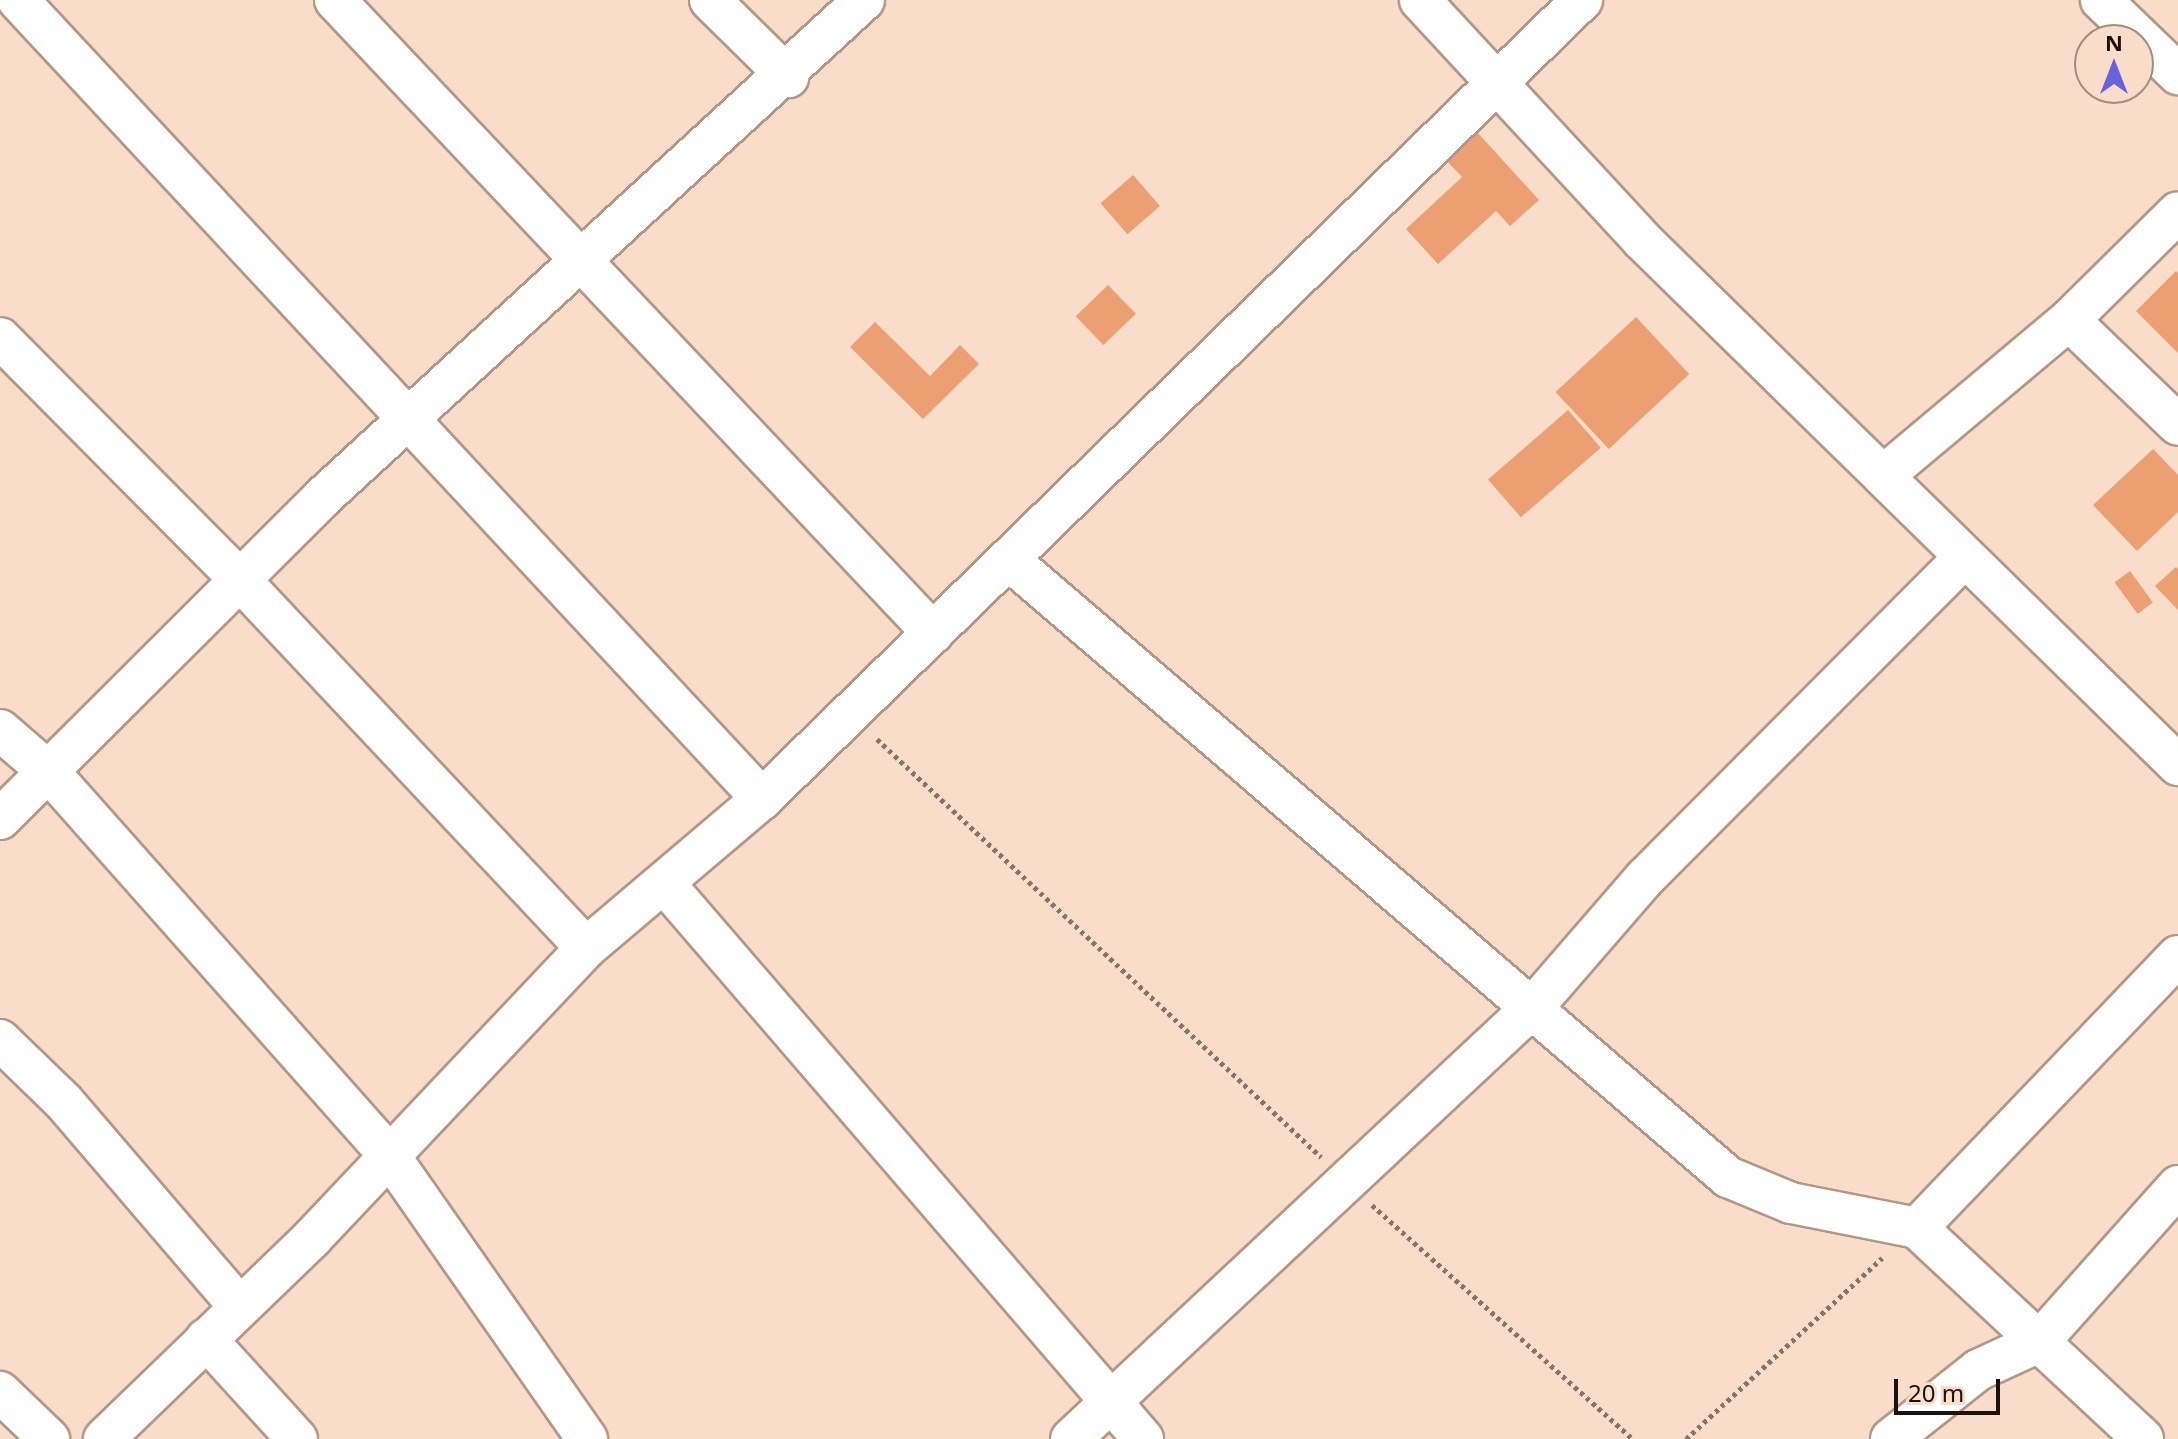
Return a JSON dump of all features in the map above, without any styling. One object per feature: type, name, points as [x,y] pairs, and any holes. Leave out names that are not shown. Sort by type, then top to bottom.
[{"type":"street","points":[[335,0],[586,259],[933,633]]},
{"type":"street","points":[[710,0],[788,77]]},
{"type":"street","points":[[0,819],[50,773],[240,580],[586,259],[788,77],[864,0]]},
{"type":"street","points":[[1420,0],[1641,239],[2178,765]]},
{"type":"street","points":[[104,1439],[240,1307],[586,948],[762,799],[1582,0]]},
{"type":"street","points":[[2101,0],[2178,74]]},
{"type":"street","points":[[16,3],[762,799]]},
{"type":"street","points":[[1883,476],[2069,320],[2178,212]]},
{"type":"street","points":[[2069,320],[2178,425]]},
{"type":"street","points":[[0,338],[240,580],[586,948]]},
{"type":"street","points":[[1071,1439],[1106,1401],[1241,1285],[1345,1180],[1534,1006],[1645,878],[1965,557]]},
{"type":"street","points":[[1008,559],[1534,1006],[1728,1177],[1791,1203],[1917,1228],[2143,1439]]},
{"type":"street","points":[[0,730],[50,773],[389,1155],[587,1439]]},
{"type":"street","points":[[664,883],[1106,1401],[1143,1439]]},
{"type":"street","points":[[1917,1228],[2178,956]]},
{"type":"street","points":[[0,1040],[64,1102],[240,1307]]},
{"type":"street","points":[[1891,1439],[1978,1370],[2039,1342],[2178,1186]]},
{"type":"street","points":[[206,1339],[297,1439]]},
{"type":"street","points":[[0,1392],[49,1439]]},
{"type":"path","points":[[850,713],[1345,1180],[1633,1439]]},
{"type":"path","points":[[1686,1439],[1917,1228]]},
{"type":"building","points":[[1477,132],[1539,200],[1510,226],[1496,211],[1438,264],[1406,229],[1462,177],[1446,160]]},
{"type":"building","points":[[1133,175],[1160,206],[1127,234],[1101,203]]},
{"type":"building","points":[[2176,271],[2178,273],[2178,353],[2136,311]]},
{"type":"building","points":[[1108,285],[1136,314],[1103,345],[1076,316]]},
{"type":"building","points":[[1636,317],[1689,374],[1609,449],[1556,392]]},
{"type":"building","points":[[875,322],[930,376],[960,345],[979,364],[923,419],[850,347]]},
{"type":"building","points":[[1568,410],[1601,448],[1521,517],[1488,480]]},
{"type":"building","points":[[2153,449],[2178,475],[2178,512],[2137,551],[2093,505]]},
{"type":"building","points":[[2176,567],[2178,569],[2178,610],[2155,586]]},
{"type":"building","points":[[2130,571],[2153,603],[2138,614],[2115,582]]}]
